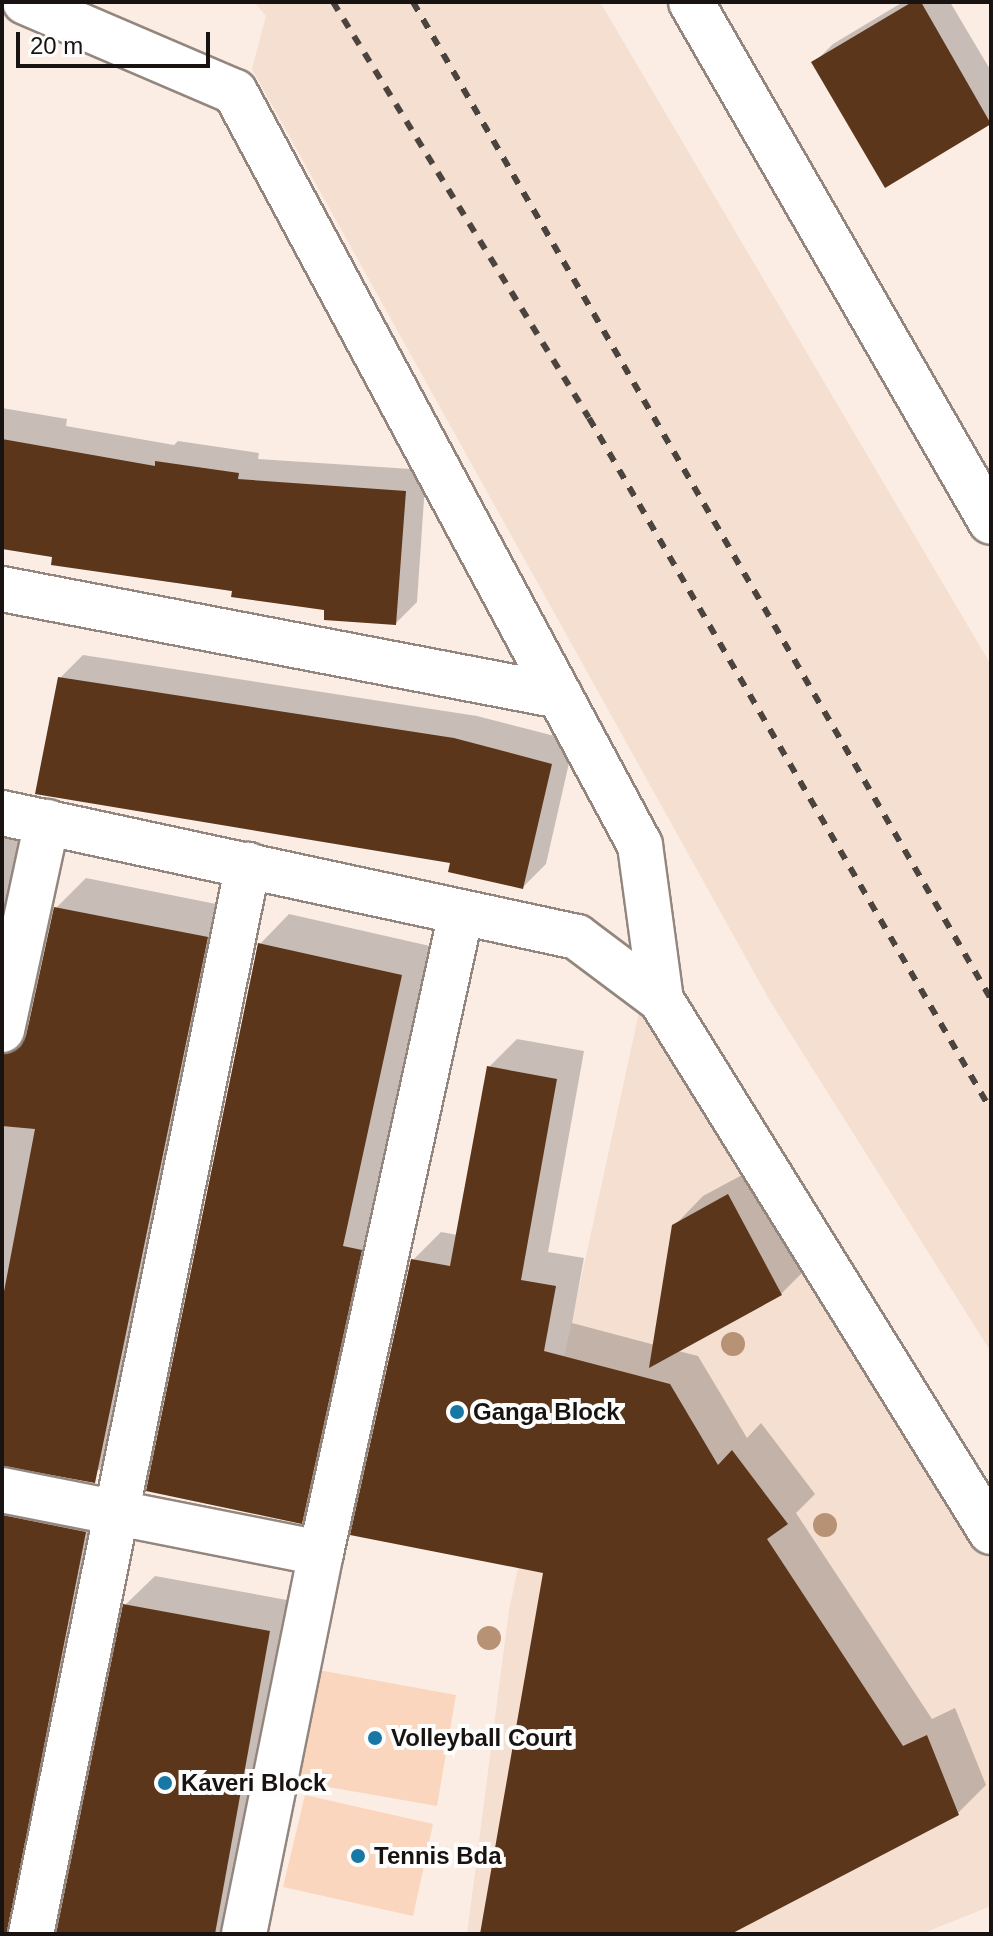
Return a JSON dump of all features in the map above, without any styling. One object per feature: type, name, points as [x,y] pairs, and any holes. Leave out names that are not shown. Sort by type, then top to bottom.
[{"type":"street","points":[[25,2],[235,92],[640,845],[661,1000]]},
{"type":"street","points":[[691,2],[991,522]]},
{"type":"street","points":[[2,589],[560,696]]},
{"type":"street","points":[[2,813],[577,937],[661,1000],[991,1532]]},
{"type":"street","points":[[2,1030],[47,822]]},
{"type":"street","points":[[31,1934],[248,865]]},
{"type":"street","points":[[244,1934],[321,1553],[461,913]]},
{"type":"street","points":[[2,1490],[321,1553]]},
{"type":"shaded area","points":[[254,2],[600,2],[991,665],[991,1352],[770,1001],[252,69],[266,16]]},
{"type":"shaded area","points":[[653,948],[991,1562],[991,1906],[921,1934],[467,1934],[509,1610]]},
{"type":"shaded area","name":"Volleyball Court","points":[[313,1669],[456,1695],[437,1806],[294,1781]]},
{"type":"shaded area","name":"Tennis Bda","points":[[305,1795],[433,1824],[413,1916],[283,1887]]},
{"type":"building","points":[[912,2],[921,2],[991,124],[885,188],[811,62]]},
{"type":"building","points":[[2,439],[155,466],[155,461],[239,473],[238,479],[406,491],[396,625],[324,620],[324,610],[231,597],[232,591],[51,565],[52,557],[2,549]]},
{"type":"building","points":[[58,677],[454,738],[552,764],[523,889],[448,872],[450,863],[35,794]]},
{"type":"building","points":[[54,907],[208,937],[95,1483],[2,1466],[2,1302],[35,1129],[2,1126],[2,1054],[20,1047],[26,1036]]},
{"type":"building","points":[[258,943],[402,975],[343,1246],[362,1250],[302,1524],[146,1491]]},
{"type":"building","points":[[487,1066],[557,1079],[521,1280],[556,1286],[544,1351],[670,1384],[718,1465],[732,1450],[788,1524],[767,1539],[903,1746],[927,1735],[959,1815],[731,1934],[480,1934],[543,1573],[350,1535],[411,1259],[450,1266]]},
{"type":"building","points":[[728,1194],[782,1295],[649,1368],[672,1225]]},
{"type":"building","points":[[2,1515],[86,1532],[7,1934],[2,1934]]},
{"type":"building","name":"Kaveri Block","points":[[123,1604],[270,1631],[215,1934],[56,1934]]},
{"type":"railway","points":[[333,2],[589,418],[991,1110]]},
{"type":"railway","points":[[413,2],[991,999]]},
{"type":"place","name":"Ganga Block","points":[[457,1412]]},
{"type":"place","name":"Volleyball Court","points":[[375,1738]]},
{"type":"place","name":"Kaveri Block","points":[[165,1783]]},
{"type":"place","name":"Tennis Bda","points":[[358,1856]]}]
